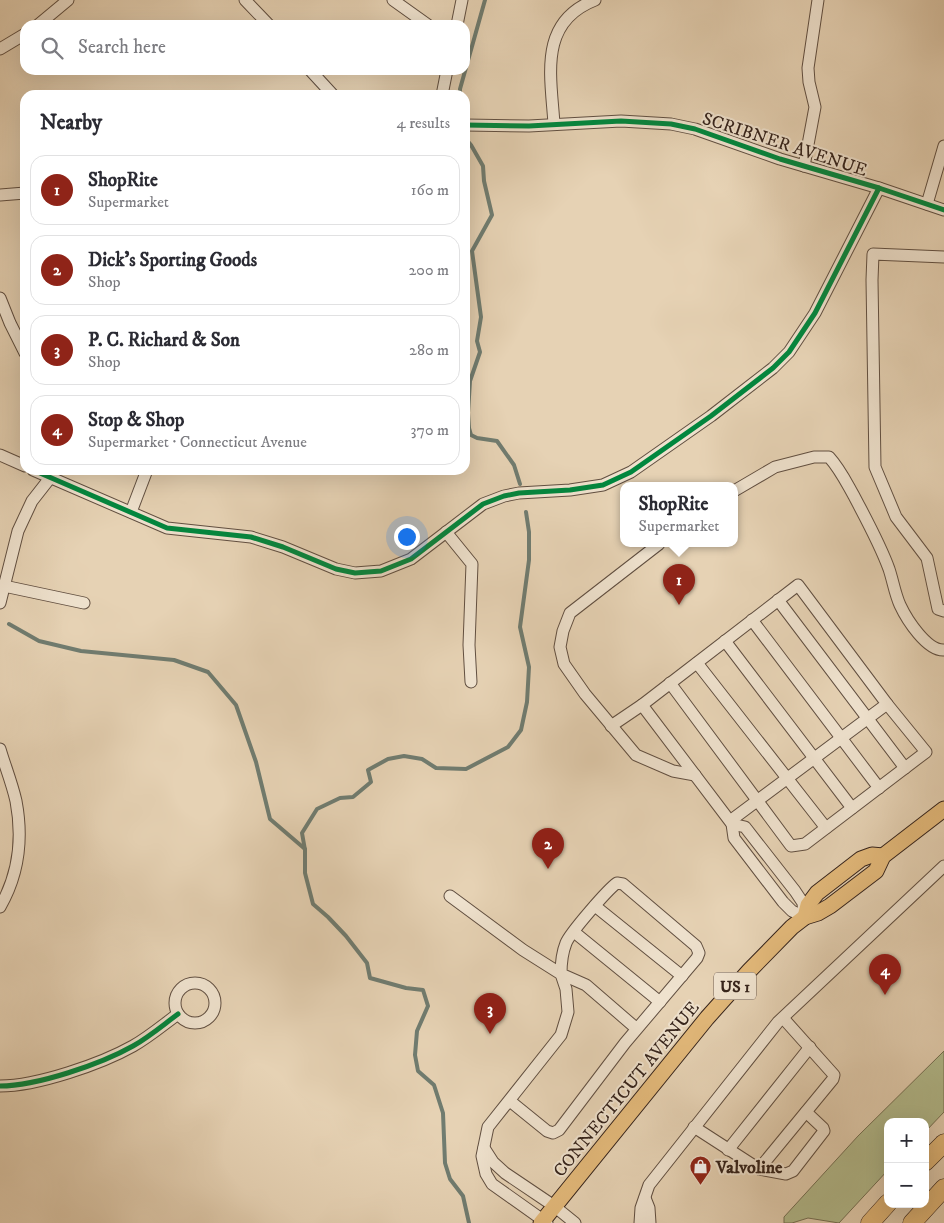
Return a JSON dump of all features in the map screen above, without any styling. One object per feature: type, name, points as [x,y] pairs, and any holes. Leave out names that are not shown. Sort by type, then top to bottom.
[{"type":"highway","points":[[929,1158],[944,1143]]},
{"type":"highway","points":[[912,1223],[944,1188]]},
{"type":"highway","points":[[870,1223],[884,1207]]},
{"type":"main road","name":"CONNECTICUT AVENUE","points":[[544,1222],[554,1206],[707,1018],[749,971],[792,927],[805,917],[808,905],[817,893],[861,859],[872,855],[883,856],[944,809]]},
{"type":"street","points":[[44,20],[68,0]]},
{"type":"street","points":[[245,0],[264,20]]},
{"type":"street","points":[[393,0],[421,20]]},
{"type":"street","points":[[458,20],[462,0]]},
{"type":"street","points":[[554,124],[551,72],[554,40],[558,30],[570,14],[595,0]]},
{"type":"street","points":[[804,166],[815,107],[808,68],[818,0]]},
{"type":"street","points":[[0,49],[20,37]]},
{"type":"street","points":[[315,75],[328,90]]},
{"type":"street","points":[[443,90],[446,75]]},
{"type":"street","name":"SCRIBNER AVENUE","points":[[470,125],[621,121],[671,124],[944,210]]},
{"type":"street","points":[[927,204],[944,146]]},
{"type":"street","points":[[44,475],[167,528],[235,534],[267,541],[336,569],[355,573],[381,572],[411,559],[483,504],[497,498],[519,493],[588,488],[603,484],[631,472],[711,416],[773,368],[789,352],[814,313],[879,188]]},
{"type":"street","points":[[0,195],[20,193]]},
{"type":"street","points":[[944,257],[874,254],[872,280],[875,467],[896,517],[927,558],[938,609],[944,611]]},
{"type":"street","points":[[0,298],[20,342]]},
{"type":"street","points":[[0,455],[20,464]]},
{"type":"street","points":[[738,490],[775,468],[814,458],[829,458],[837,466],[867,521],[888,567],[900,605],[911,625],[929,645],[939,650],[944,650]]},
{"type":"street","points":[[131,512],[145,475]]},
{"type":"street","points":[[0,603],[18,531],[32,501],[50,478]]},
{"type":"street","points":[[446,532],[472,564],[469,644],[471,682]]},
{"type":"street","points":[[655,547],[570,613],[563,631],[560,647],[564,664],[585,694],[636,755],[673,772],[695,775]]},
{"type":"street","points":[[609,723],[642,705],[798,585],[887,704],[926,752],[805,844],[791,846],[670,684]]},
{"type":"street","points":[[4,586],[84,603]]},
{"type":"street","points":[[778,600],[906,768]]},
{"type":"street","points":[[752,620],[879,788]]},
{"type":"street","points":[[725,642],[852,808]]},
{"type":"street","points":[[697,663],[826,828]]},
{"type":"street","points":[[731,822],[757,800],[887,704]]},
{"type":"street","points":[[642,705],[731,822],[734,838],[783,902],[792,911],[805,917]]},
{"type":"street","points":[[0,749],[15,800],[20,839],[12,878],[0,907]]},
{"type":"street","points":[[731,822],[745,828],[792,888],[802,903],[805,917]]},
{"type":"street","points":[[640,1223],[641,1208],[649,1184],[782,1018],[944,866]]},
{"type":"street","points":[[510,1101],[547,1131],[553,1133],[559,1130],[637,1029],[697,958],[699,953],[696,946],[623,884],[617,882],[613,885],[566,942],[561,960],[561,974],[566,989],[568,1012],[560,1035],[488,1127],[482,1156],[484,1168],[492,1184],[544,1222]]},
{"type":"street","points":[[450,896],[523,950],[561,974],[586,985],[637,1029]]},
{"type":"street","points":[[595,906],[682,976]]},
{"type":"street","points":[[574,932],[660,1002]]},
{"type":"street","points":[[0,1086],[21,1084],[47,1078],[102,1060],[134,1045],[178,1014]]},
{"type":"street","points":[[759,1169],[834,1075],[782,1018]]},
{"type":"street","points":[[728,1150],[810,1048]]},
{"type":"street","points":[[694,1127],[759,1169],[786,1174],[793,1171],[824,1131],[806,1112]]},
{"type":"street","points":[[484,1148],[493,1162],[505,1173],[554,1206],[575,1223]]},
{"type":"street","points":[[645,1198],[649,1208],[650,1223]]},
{"type":"green space","points":[[944,1051],[944,1112],[929,1128],[929,1118],[884,1118],[884,1174],[839,1223],[808,1218],[792,1223],[784,1223],[784,1217],[858,1136]]},
{"type":"waterway","points":[[470,53],[485,0]]},
{"type":"waterway","points":[[460,90],[464,75]]},
{"type":"waterway","points":[[470,144],[483,166],[484,181],[492,215],[472,251],[481,317],[477,341],[480,352],[470,381]]},
{"type":"waterway","points":[[470,432],[471,435],[477,438],[497,441],[514,465],[520,484]]},
{"type":"waterway","points":[[469,1223],[463,1196],[450,1179],[445,1163],[443,1113],[434,1085],[418,1071],[415,1055],[417,1031],[428,1006],[423,990],[406,988],[370,978],[367,963],[346,936],[313,904],[305,873],[305,850],[302,833],[317,809],[340,798],[353,797],[371,782],[368,770],[388,759],[404,756],[422,759],[436,768],[466,769],[508,747],[521,730],[527,702],[529,667],[520,627],[529,560],[529,532],[526,512]]},
{"type":"waterway","points":[[9,624],[39,641],[81,651],[174,660],[208,672],[236,705],[256,762],[270,819],[305,849]]},
{"type":"cycle path","points":[[470,125],[529,126],[621,121],[671,124],[695,129],[780,159],[879,188],[944,210]]},
{"type":"cycle path","points":[[45,475],[167,528],[251,537],[283,547],[336,569],[355,573],[381,571],[411,559],[483,504],[504,496],[519,493],[570,490],[603,485],[631,472],[711,416],[773,368],[789,352],[815,313],[879,188]]},
{"type":"cycle path","points":[[0,1086],[32,1082],[87,1067],[120,1053],[139,1042],[178,1014]]},
{"type":"place","name":"ShopRite","points":[[679,605]]},
{"type":"place","name":"Dick's Sporting Goods","points":[[548,869]]},
{"type":"place","name":"Stop & Shop","points":[[885,995]]},
{"type":"place","name":"P. C. Richard & Son","points":[[490,1034]]},
{"type":"place","name":"Valvoline","points":[[700,1186]]}]
